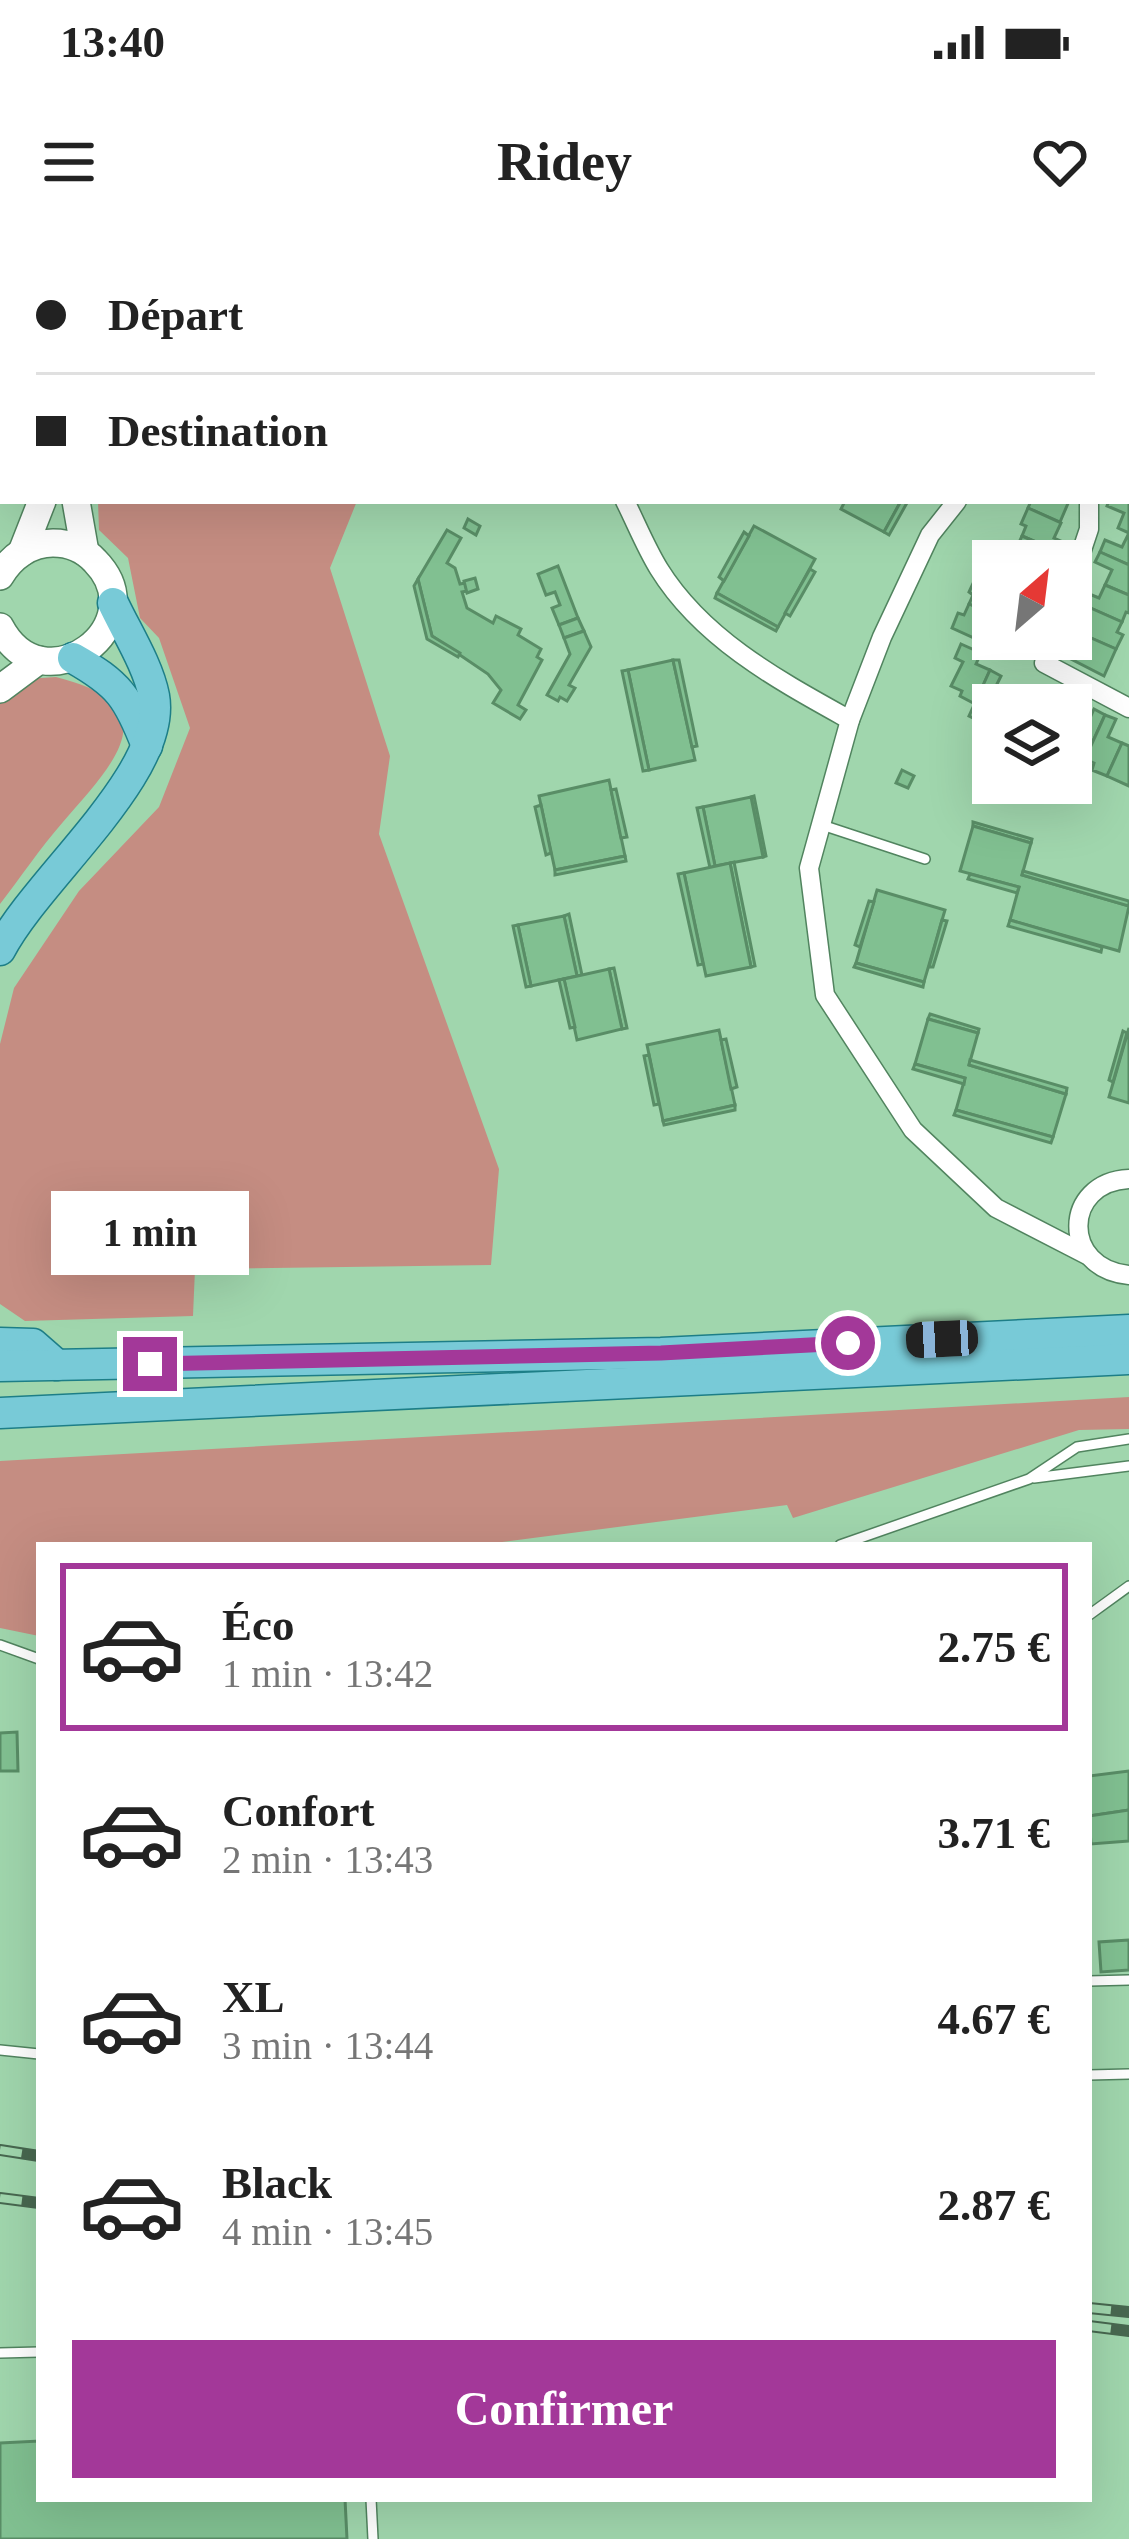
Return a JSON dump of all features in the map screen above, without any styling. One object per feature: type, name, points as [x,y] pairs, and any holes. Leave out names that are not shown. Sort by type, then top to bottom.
[{"type":"main road","points":[[0,950],[38,892],[134,775],[153,733],[154,696],[113,603]]},
{"type":"main road","points":[[73,658],[112,680],[130,703],[147,746]]},
{"type":"main road","points":[[0,1366],[661,1353],[1129,1330]]},
{"type":"main road","points":[[0,1343],[33,1344],[57,1365]]},
{"type":"main road","points":[[0,1413],[1129,1359]]},
{"type":"main road","points":[[0,1431],[67,1427],[92,1411]]},
{"type":"street","points":[[0,576],[22,552],[41,504]]},
{"type":"street","points":[[77,504],[85,552]]},
{"type":"street","points":[[627,504],[659,569],[715,635],[790,687],[850,720]]},
{"type":"street","points":[[955,504],[930,535],[882,637],[850,720],[809,868],[825,995],[913,1130],[996,1208],[1087,1255],[1099,1267],[1129,1275]]},
{"type":"street","points":[[1085,540],[1089,504]]},
{"type":"street","points":[[1,632],[12,645],[39,660],[73,658],[101,637],[113,603],[106,575],[85,552],[54,543],[22,552]]},
{"type":"street","points":[[0,689],[39,660]]},
{"type":"street","points":[[1045,660],[1129,708]]},
{"type":"street","points":[[1087,1255],[1078,1232],[1079,1214],[1088,1197],[1100,1186],[1129,1179]]},
{"type":"lane","points":[[821,824],[925,859]]},
{"type":"lane","points":[[1029,1479],[1077,1447],[1129,1439]]},
{"type":"lane","points":[[849,1542],[1029,1479],[1129,1466]]},
{"type":"lane","points":[[1092,1613],[1129,1586]]},
{"type":"lane","points":[[0,1646],[36,1658]]},
{"type":"lane","points":[[1092,1981],[1129,1980]]},
{"type":"lane","points":[[0,2050],[36,2054]]},
{"type":"lane","points":[[1092,2075],[1129,2074]]},
{"type":"lane","points":[[0,2354],[36,2352]]},
{"type":"lane","points":[[371,2502],[373,2539]]},
{"type":"shaded area","points":[[98,504],[356,504],[330,568],[390,756],[379,834],[499,1169],[491,1265],[195,1269],[193,1316],[25,1321],[0,1304],[0,1044],[14,988],[79,891],[159,807],[190,728],[159,638],[140,618],[128,558],[99,530]]},
{"type":"shaded area","points":[[56,677],[92,689],[113,704],[123,720],[122,738],[100,779],[0,904],[0,699],[26,679]]},
{"type":"shaded area","points":[[1129,1397],[1129,1429],[1079,1430],[793,1518],[787,1505],[502,1542],[36,1542],[36,1635],[0,1628],[0,1461]]},
{"type":"building","points":[[844,504],[899,504],[884,532],[841,509]]},
{"type":"building","points":[[899,504],[906,504],[889,535],[884,532]]},
{"type":"building","points":[[1030,504],[1068,504],[1060,522],[1028,508]]},
{"type":"building","points":[[1129,504],[1129,533],[1118,528],[1124,513],[1107,506]]},
{"type":"building","points":[[1028,508],[1061,523],[1054,538],[1059,540],[1031,540],[1022,536],[1026,526],[1021,524]]},
{"type":"building","points":[[468,519],[480,526],[476,535],[464,528]]},
{"type":"building","points":[[754,526],[815,559],[778,627],[717,593]]},
{"type":"building","points":[[447,530],[461,538],[447,563],[455,568],[460,584],[465,583],[467,591],[462,592],[467,608],[493,623],[496,616],[521,629],[518,635],[541,649],[537,657],[542,660],[518,705],[526,710],[520,719],[493,703],[501,690],[488,674],[432,636],[418,579]]},
{"type":"building","points":[[744,532],[749,536],[724,581],[719,577]]},
{"type":"building","points":[[1129,533],[1129,565],[1100,552],[1105,540],[1122,547]]},
{"type":"building","points":[[1100,552],[1129,565],[1129,595],[1105,585],[1112,570],[1095,562]]},
{"type":"building","points":[[558,566],[578,618],[559,625],[552,608],[560,605],[555,592],[546,595],[538,574]]},
{"type":"building","points":[[810,569],[815,572],[790,616],[785,613]]},
{"type":"building","points":[[475,578],[478,589],[467,593],[464,581]]},
{"type":"building","points":[[418,579],[432,636],[460,653],[458,657],[427,639],[414,586]]},
{"type":"building","points":[[1105,585],[1129,595],[1129,613],[1122,622],[1092,609],[1092,595],[1099,598]]},
{"type":"building","points":[[717,593],[778,627],[776,631],[715,598]]},
{"type":"building","points":[[972,605],[972,637],[952,628],[958,613],[964,615]]},
{"type":"building","points":[[1092,609],[1122,622],[1117,632],[1123,635],[1116,649],[1092,638]]},
{"type":"building","points":[[578,618],[584,631],[564,638],[559,625]]},
{"type":"building","points":[[584,631],[591,647],[569,685],[575,688],[567,701],[560,697],[558,701],[547,695],[570,654],[564,638]]},
{"type":"building","points":[[1092,638],[1116,649],[1104,676],[1073,660],[1092,660]]},
{"type":"building","points":[[961,644],[972,649],[976,664],[990,670],[984,684],[972,684],[972,702],[951,686],[963,662],[955,658]]},
{"type":"building","points":[[673,660],[695,760],[649,770],[628,670]]},
{"type":"building","points":[[673,660],[679,660],[697,746],[692,747]]},
{"type":"building","points":[[628,670],[649,770],[643,771],[622,671]]},
{"type":"building","points":[[990,670],[1001,676],[997,684],[984,684]]},
{"type":"building","points":[[1094,709],[1105,715],[1092,743]]},
{"type":"building","points":[[1105,715],[1116,719],[1108,737],[1122,743],[1107,776],[1092,770],[1092,744]]},
{"type":"building","points":[[1122,743],[1129,746],[1129,786],[1107,776]]},
{"type":"building","points":[[902,770],[914,776],[908,788],[896,783]]},
{"type":"building","points":[[609,780],[625,856],[555,870],[539,796]]},
{"type":"building","points":[[616,789],[627,837],[621,838],[611,790]]},
{"type":"building","points":[[751,797],[766,856],[763,857]]},
{"type":"building","points":[[751,797],[763,857],[715,866],[703,807]]},
{"type":"building","points":[[541,805],[551,853],[546,855],[535,807]]},
{"type":"building","points":[[703,807],[715,866],[710,868],[697,808]]},
{"type":"building","points":[[973,822],[1032,839],[1031,843],[973,826]]},
{"type":"building","points":[[973,826],[1031,843],[1022,875],[1129,906],[1119,951],[1010,920],[1019,887],[960,871]]},
{"type":"building","points":[[625,856],[626,861],[555,875],[555,870]]},
{"type":"building","points":[[734,862],[755,966],[751,967],[730,863]]},
{"type":"building","points":[[730,863],[751,967],[706,976],[684,873]]},
{"type":"building","points":[[1023,871],[1129,901],[1129,906],[1022,875]]},
{"type":"building","points":[[684,873],[703,964],[698,965],[678,874]]},
{"type":"building","points":[[970,874],[1019,887],[1017,893],[968,879]]},
{"type":"building","points":[[877,890],[945,910],[924,982],[856,963]]},
{"type":"building","points":[[869,901],[874,902],[860,947],[855,945]]},
{"type":"building","points":[[569,914],[582,975],[577,976],[564,916]]},
{"type":"building","points":[[564,916],[577,976],[531,986],[518,925]]},
{"type":"building","points":[[942,920],[947,921],[933,967],[929,967]]},
{"type":"building","points":[[1010,920],[1102,947],[1101,952],[1008,926]]},
{"type":"building","points":[[518,925],[531,986],[526,987],[513,926]]},
{"type":"building","points":[[856,963],[924,982],[923,987],[854,967]]},
{"type":"building","points":[[614,968],[627,1028],[622,1029],[609,969]]},
{"type":"building","points":[[609,969],[622,1029],[577,1040],[564,979]]},
{"type":"building","points":[[564,979],[575,1027],[570,1028],[559,980]]},
{"type":"building","points":[[930,1014],[979,1029],[978,1033],[928,1019]]},
{"type":"building","points":[[928,1019],[978,1033],[969,1065],[1066,1094],[1053,1137],[956,1110],[965,1078],[915,1064]]},
{"type":"building","points":[[1129,1028],[1129,1103],[1109,1097]]},
{"type":"building","points":[[719,1030],[735,1105],[663,1121],[647,1045]]},
{"type":"building","points":[[1123,1031],[1127,1033],[1113,1082],[1109,1080]]},
{"type":"building","points":[[726,1039],[737,1087],[731,1089],[721,1040]]},
{"type":"building","points":[[649,1055],[659,1104],[654,1105],[644,1056]]},
{"type":"building","points":[[970,1060],[1067,1088],[1066,1094],[969,1065]]},
{"type":"building","points":[[915,1064],[965,1078],[964,1084],[913,1069]]},
{"type":"building","points":[[735,1105],[735,1110],[664,1125],[663,1121]]},
{"type":"building","points":[[956,1110],[1053,1137],[1051,1143],[954,1115]]},
{"type":"building","points":[[17,1732],[18,1771],[0,1771],[0,1733]]},
{"type":"building","points":[[1129,1771],[1129,1810],[1092,1816],[1092,1776]]},
{"type":"building","points":[[1129,1810],[1129,1841],[1092,1844],[1092,1816]]},
{"type":"building","points":[[1129,1940],[1129,1970],[1101,1972],[1099,1942]]},
{"type":"building","points":[[36,2441],[36,2502],[345,2502],[347,2539],[0,2539],[0,2443]]},
{"type":"railway","points":[[0,2150],[36,2156]]},
{"type":"railway","points":[[0,2198],[36,2203]]},
{"type":"railway","points":[[1092,2308],[1129,2312]]},
{"type":"railway","points":[[1092,2326],[1129,2331]]},
{"type":"route","points":[[150,1364],[661,1353],[848,1343]]}]
